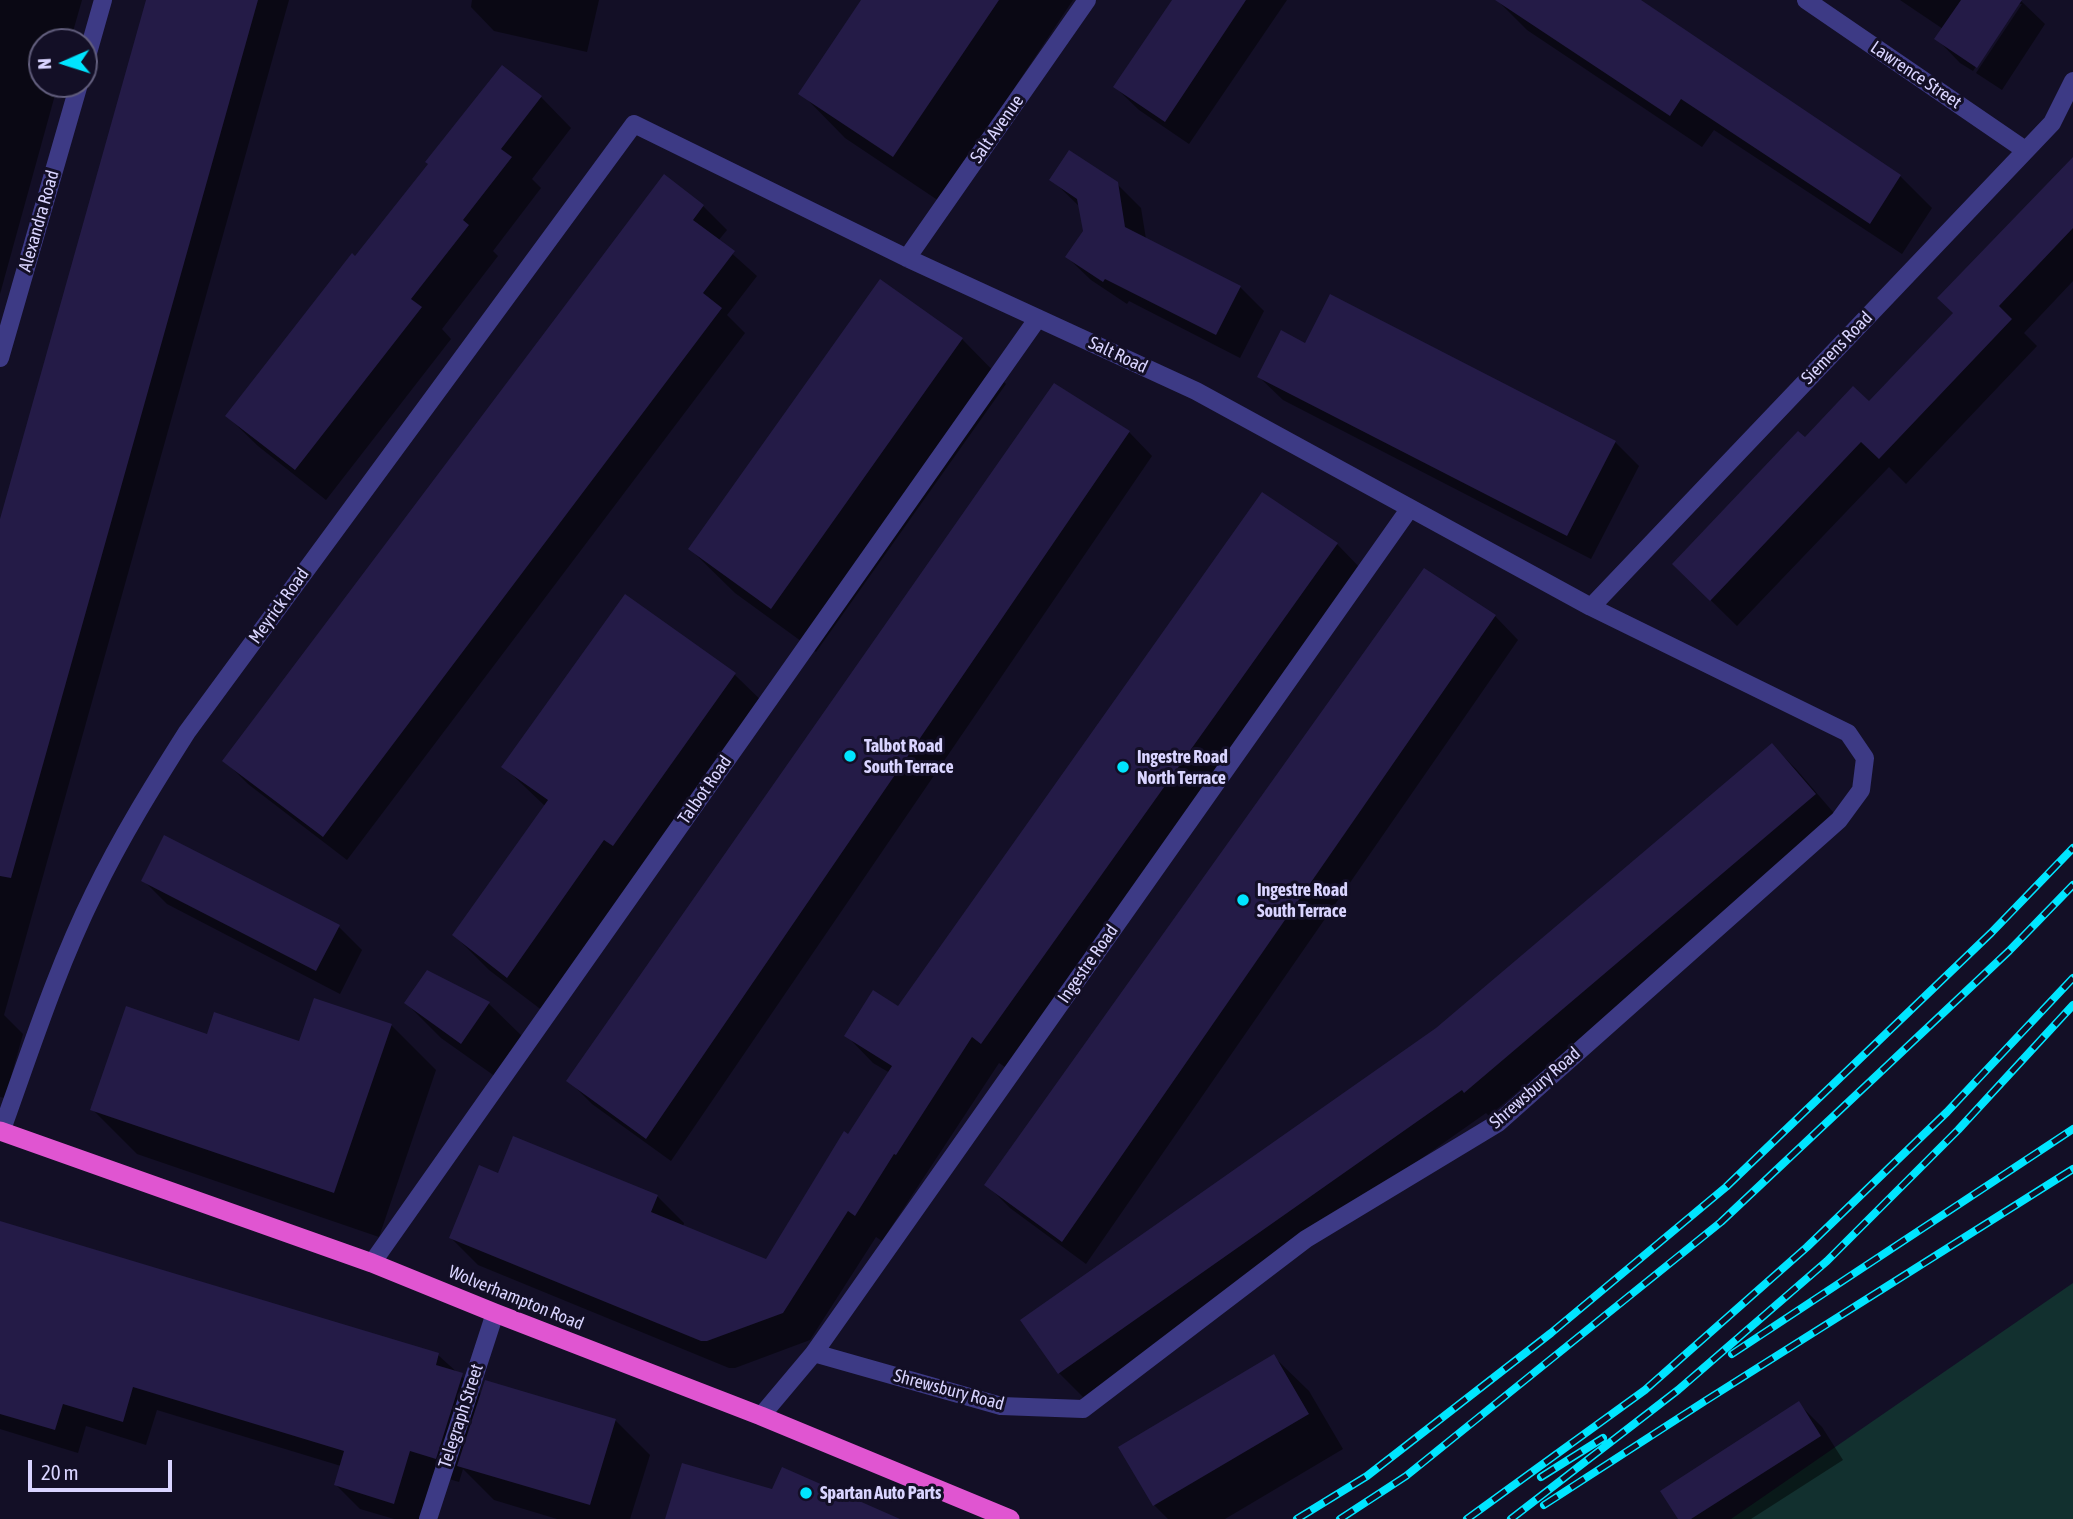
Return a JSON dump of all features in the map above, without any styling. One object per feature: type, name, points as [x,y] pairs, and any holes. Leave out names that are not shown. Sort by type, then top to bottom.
[{"type":"highway","name":"Wolverhampton Road","points":[[0,1131],[372,1263],[761,1416],[1010,1519]]},
{"type":"street","points":[[95,28],[103,0]]},
{"type":"street","name":"Salt Avenue","points":[[907,258],[1087,0]]},
{"type":"street","name":"Lawrence Street","points":[[1806,0],[2025,150]]},
{"type":"street","name":"Siemens Road","points":[[1591,607],[2052,123],[2073,81]]},
{"type":"street","name":"Alexandra Road","points":[[0,358],[75,98]]},
{"type":"street","name":"Salt Road","points":[[634,124],[907,258],[1196,391],[1591,607]]},
{"type":"street","name":"Meyrick Road","points":[[0,1131],[54,986],[93,894],[147,795],[187,732],[634,124]]},
{"type":"street","name":"Talbot Road","points":[[372,1263],[1038,318]]},
{"type":"street","name":"Ingestre Road","points":[[761,1416],[814,1353],[1410,508]]},
{"type":"street","name":"Shrewsbury Road","points":[[814,1353],[1001,1406],[1083,1409],[1306,1239],[1498,1123],[1839,820],[1861,790],[1865,758],[1848,733],[1591,607]]},
{"type":"street","name":"Telegraph Street","points":[[428,1519],[495,1313]]},
{"type":"green space","points":[[2073,1283],[2073,1519],[1731,1519]]},
{"type":"building","points":[[146,0],[258,0],[11,878],[0,876],[0,519]]},
{"type":"building","points":[[861,0],[999,0],[893,157],[798,94]]},
{"type":"building","points":[[1172,0],[1246,0],[1165,122],[1113,87]]},
{"type":"building","points":[[1495,0],[1641,0],[1901,175],[1870,224],[1681,99],[1670,116]]},
{"type":"building","points":[[1961,0],[2022,0],[1977,68],[1934,39]]},
{"type":"building","points":[[502,65],[542,96],[501,149],[512,157],[463,220],[469,225],[411,299],[422,307],[295,470],[225,416],[352,253],[355,256],[428,164],[425,162]]},
{"type":"building","points":[[1069,150],[1118,182],[1125,227],[1241,286],[1216,335],[1105,279],[1103,282],[1065,257],[1083,231],[1077,199],[1049,180]]},
{"type":"building","points":[[2073,157],[2073,228],[1999,306],[2012,319],[1879,459],[1861,442],[1710,601],[1672,564],[1798,431],[1805,437],[1853,386],[1869,401],[1953,313],[1937,298]]},
{"type":"building","points":[[664,174],[704,205],[693,220],[735,251],[703,293],[722,308],[323,837],[222,761]]},
{"type":"building","points":[[880,279],[963,338],[771,609],[688,549]]},
{"type":"building","points":[[1330,294],[1616,441],[1567,536],[1257,377],[1281,330],[1305,343]]},
{"type":"building","name":"Talbot Road South Terrace","points":[[1054,383],[1130,431],[646,1139],[566,1081]]},
{"type":"building","points":[[1262,492],[1338,543],[981,1044],[972,1037],[855,1216],[848,1211],[783,1313],[701,1341],[449,1238],[479,1165],[498,1173],[513,1136],[658,1195],[651,1212],[766,1259],[844,1131],[848,1134],[892,1066],[844,1036],[873,990],[898,1006]]},
{"type":"building","name":"Ingestre Road South Terrace","points":[[1424,568],[1496,615],[1062,1242],[984,1185]]},
{"type":"building","points":[[625,594],[736,673],[613,846],[604,840],[507,978],[452,935],[548,800],[501,767]]},
{"type":"building","points":[[1772,743],[1816,794],[1464,1093],[1462,1090],[1058,1374],[1020,1320],[1436,1028]]},
{"type":"building","points":[[164,835],[340,925],[316,971],[141,881]]},
{"type":"building","points":[[427,970],[490,1002],[461,1044],[404,1003]]},
{"type":"building","points":[[314,998],[392,1024],[334,1193],[90,1110],[126,1006],[207,1034],[214,1012],[299,1041]]},
{"type":"building","points":[[0,1221],[439,1353],[436,1365],[463,1373],[436,1459],[410,1451],[394,1504],[334,1485],[344,1451],[133,1387],[123,1422],[63,1404],[55,1430],[0,1414]]},
{"type":"building","points":[[1274,1354],[1309,1414],[1153,1506],[1118,1447]]},
{"type":"building","points":[[485,1380],[616,1419],[590,1505],[457,1466]]},
{"type":"building","points":[[1799,1401],[1821,1436],[1691,1519],[1678,1519],[1660,1491]]},
{"type":"building","points":[[682,1463],[772,1489],[782,1467],[900,1519],[665,1519]]},
{"type":"railway","points":[[1297,1519],[1367,1476],[1551,1333],[1726,1187],[1991,933],[2073,848]]},
{"type":"railway","points":[[1340,1519],[1406,1476],[1721,1222],[2009,951],[2073,885]]},
{"type":"railway","points":[[1467,1519],[1645,1390],[1807,1247],[1947,1112],[2073,978]]},
{"type":"railway","points":[[1511,1519],[1678,1390],[1827,1261],[1958,1130],[2073,1005]]},
{"type":"railway","points":[[1732,1354],[2073,1129]]},
{"type":"railway","points":[[1544,1505],[2073,1169]]},
{"type":"railway","points":[[1541,1477],[1603,1438]]},
{"type":"place","name":"Talbot Road South Terrace","points":[[850,756]]},
{"type":"place","name":"Ingestre Road North Terrace","points":[[1123,767]]},
{"type":"place","name":"Ingestre Road South Terrace","points":[[1243,900]]},
{"type":"place","name":"Spartan Auto Parts","points":[[806,1493]]}]
